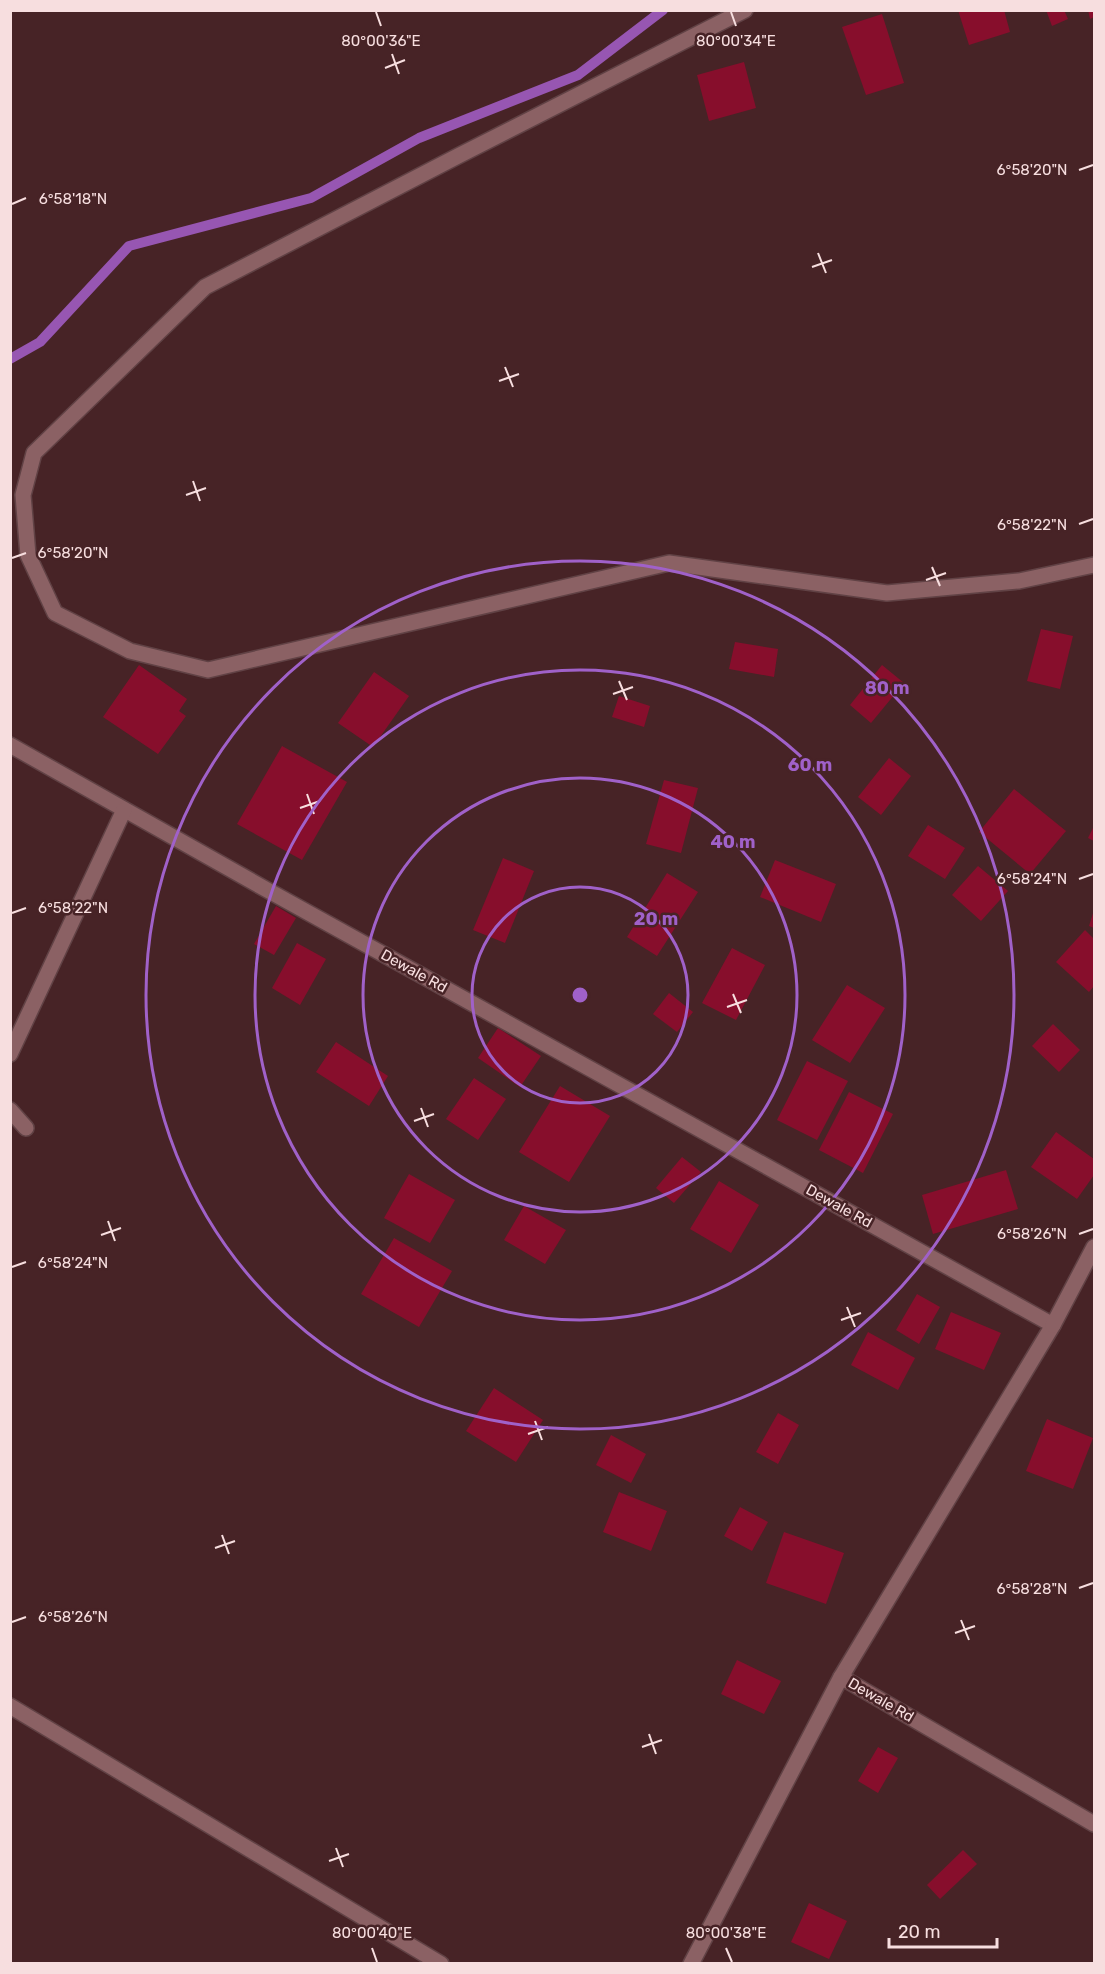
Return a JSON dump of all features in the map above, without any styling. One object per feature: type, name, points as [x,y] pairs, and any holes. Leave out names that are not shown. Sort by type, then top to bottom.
[{"type":"street","points":[[745,10],[205,287],[34,453],[23,495],[28,555],[55,613],[130,651],[208,670],[669,563],[887,593],[1019,582],[1095,565]]},
{"type":"street","name":"Dewale Rd","points":[[10,745],[1053,1325],[841,1677],[1095,1824]]},
{"type":"street","points":[[10,1054],[124,810]]},
{"type":"street","points":[[10,1110],[26,1128]]},
{"type":"street","points":[[1053,1325],[1095,1247]]},
{"type":"street","points":[[692,1964],[841,1677]]},
{"type":"street","points":[[10,1706],[441,1964]]},
{"type":"building","points":[[958,10],[1004,10],[1010,32],[969,45]]},
{"type":"building","points":[[1046,10],[1064,10],[1068,19],[1052,26]]},
{"type":"building","points":[[1088,10],[1094,10],[1094,17],[1090,19]]},
{"type":"building","points":[[882,14],[904,83],[866,95],[842,27]]},
{"type":"building","points":[[744,62],[756,108],[709,121],[697,75]]},
{"type":"building","points":[[1041,629],[1073,636],[1060,689],[1027,681]]},
{"type":"building","points":[[735,642],[778,649],[774,677],[729,669]]},
{"type":"building","points":[[139,665],[187,699],[179,711],[186,716],[158,754],[103,717]]},
{"type":"building","points":[[882,665],[904,683],[871,723],[850,705]]},
{"type":"building","points":[[374,672],[409,696],[373,747],[338,723]]},
{"type":"building","points":[[619,696],[650,706],[644,727],[612,717]]},
{"type":"building","points":[[282,746],[347,782],[302,860],[237,824]]},
{"type":"building","points":[[889,758],[911,776],[881,815],[858,797]]},
{"type":"building","points":[[664,780],[698,788],[681,853],[646,844]]},
{"type":"building","points":[[1014,789],[1066,831],[1030,874],[979,832]]},
{"type":"building","points":[[928,825],[965,848],[945,879],[908,856]]},
{"type":"building","points":[[1094,826],[1094,841],[1088,838]]},
{"type":"building","points":[[503,858],[534,871],[505,943],[473,930]]},
{"type":"building","points":[[775,860],[836,884],[821,922],[760,897]]},
{"type":"building","points":[[978,866],[1008,891],[981,921],[952,895]]},
{"type":"building","points":[[667,873],[698,892],[657,956],[627,937]]},
{"type":"building","points":[[276,906],[296,918],[274,955],[254,944]]},
{"type":"building","points":[[1094,910],[1094,928],[1089,926]]},
{"type":"building","points":[[1085,930],[1094,939],[1094,986],[1089,992],[1056,962]]},
{"type":"building","points":[[297,943],[326,959],[300,1005],[272,988]]},
{"type":"building","points":[[732,948],[765,965],[736,1020],[702,1003]]},
{"type":"building","points":[[847,985],[885,1008],[850,1063],[812,1040]]},
{"type":"building","points":[[669,993],[693,1012],[677,1032],[653,1014]]},
{"type":"building","points":[[1053,1024],[1080,1050],[1059,1072],[1032,1046]]},
{"type":"building","points":[[498,1028],[541,1056],[520,1087],[478,1058]]},
{"type":"building","points":[[336,1042],[388,1076],[369,1106],[316,1072]]},
{"type":"building","points":[[807,1061],[848,1081],[817,1140],[777,1120]]},
{"type":"building","points":[[474,1078],[506,1099],[478,1140],[446,1119]]},
{"type":"building","points":[[560,1086],[610,1116],[569,1182],[519,1152]]},
{"type":"building","points":[[849,1092],[893,1114],[863,1173],[819,1150]]},
{"type":"building","points":[[1056,1132],[1094,1159],[1094,1175],[1077,1199],[1031,1167]]},
{"type":"building","points":[[682,1157],[701,1172],[674,1203],[656,1188]]},
{"type":"building","points":[[1006,1170],[1018,1209],[933,1234],[922,1195]]},
{"type":"building","points":[[409,1174],[455,1200],[430,1243],[384,1218]]},
{"type":"building","points":[[719,1181],[759,1205],[731,1253],[690,1229]]},
{"type":"building","points":[[524,1206],[566,1230],[545,1264],[504,1240]]},
{"type":"building","points":[[394,1238],[452,1271],[419,1327],[361,1294]]},
{"type":"building","points":[[917,1294],[940,1307],[919,1344],[896,1330]]},
{"type":"building","points":[[951,1312],[1001,1333],[984,1370],[935,1349]]},
{"type":"building","points":[[868,1332],[915,1358],[898,1390],[851,1365]]},
{"type":"building","points":[[494,1388],[543,1420],[516,1462],[466,1431]]},
{"type":"building","points":[[778,1413],[799,1425],[778,1464],[756,1452]]},
{"type":"building","points":[[1047,1419],[1093,1438],[1073,1489],[1026,1471]]},
{"type":"building","points":[[611,1435],[646,1454],[631,1483],[596,1465]]},
{"type":"building","points":[[619,1492],[667,1511],[651,1551],[603,1532]]},
{"type":"building","points":[[740,1507],[768,1522],[752,1551],[724,1536]]},
{"type":"building","points":[[784,1532],[844,1553],[826,1604],[766,1583]]},
{"type":"building","points":[[737,1660],[781,1681],[764,1714],[721,1694]]},
{"type":"building","points":[[878,1747],[898,1758],[878,1793],[858,1781]]},
{"type":"building","points":[[963,1850],[977,1864],[940,1899],[927,1885]]},
{"type":"building","points":[[809,1903],[847,1921],[829,1959],[791,1942]]},
{"type":"waterway","points":[[10,359],[40,342],[129,246],[311,198],[419,138],[578,75],[663,10]]}]
